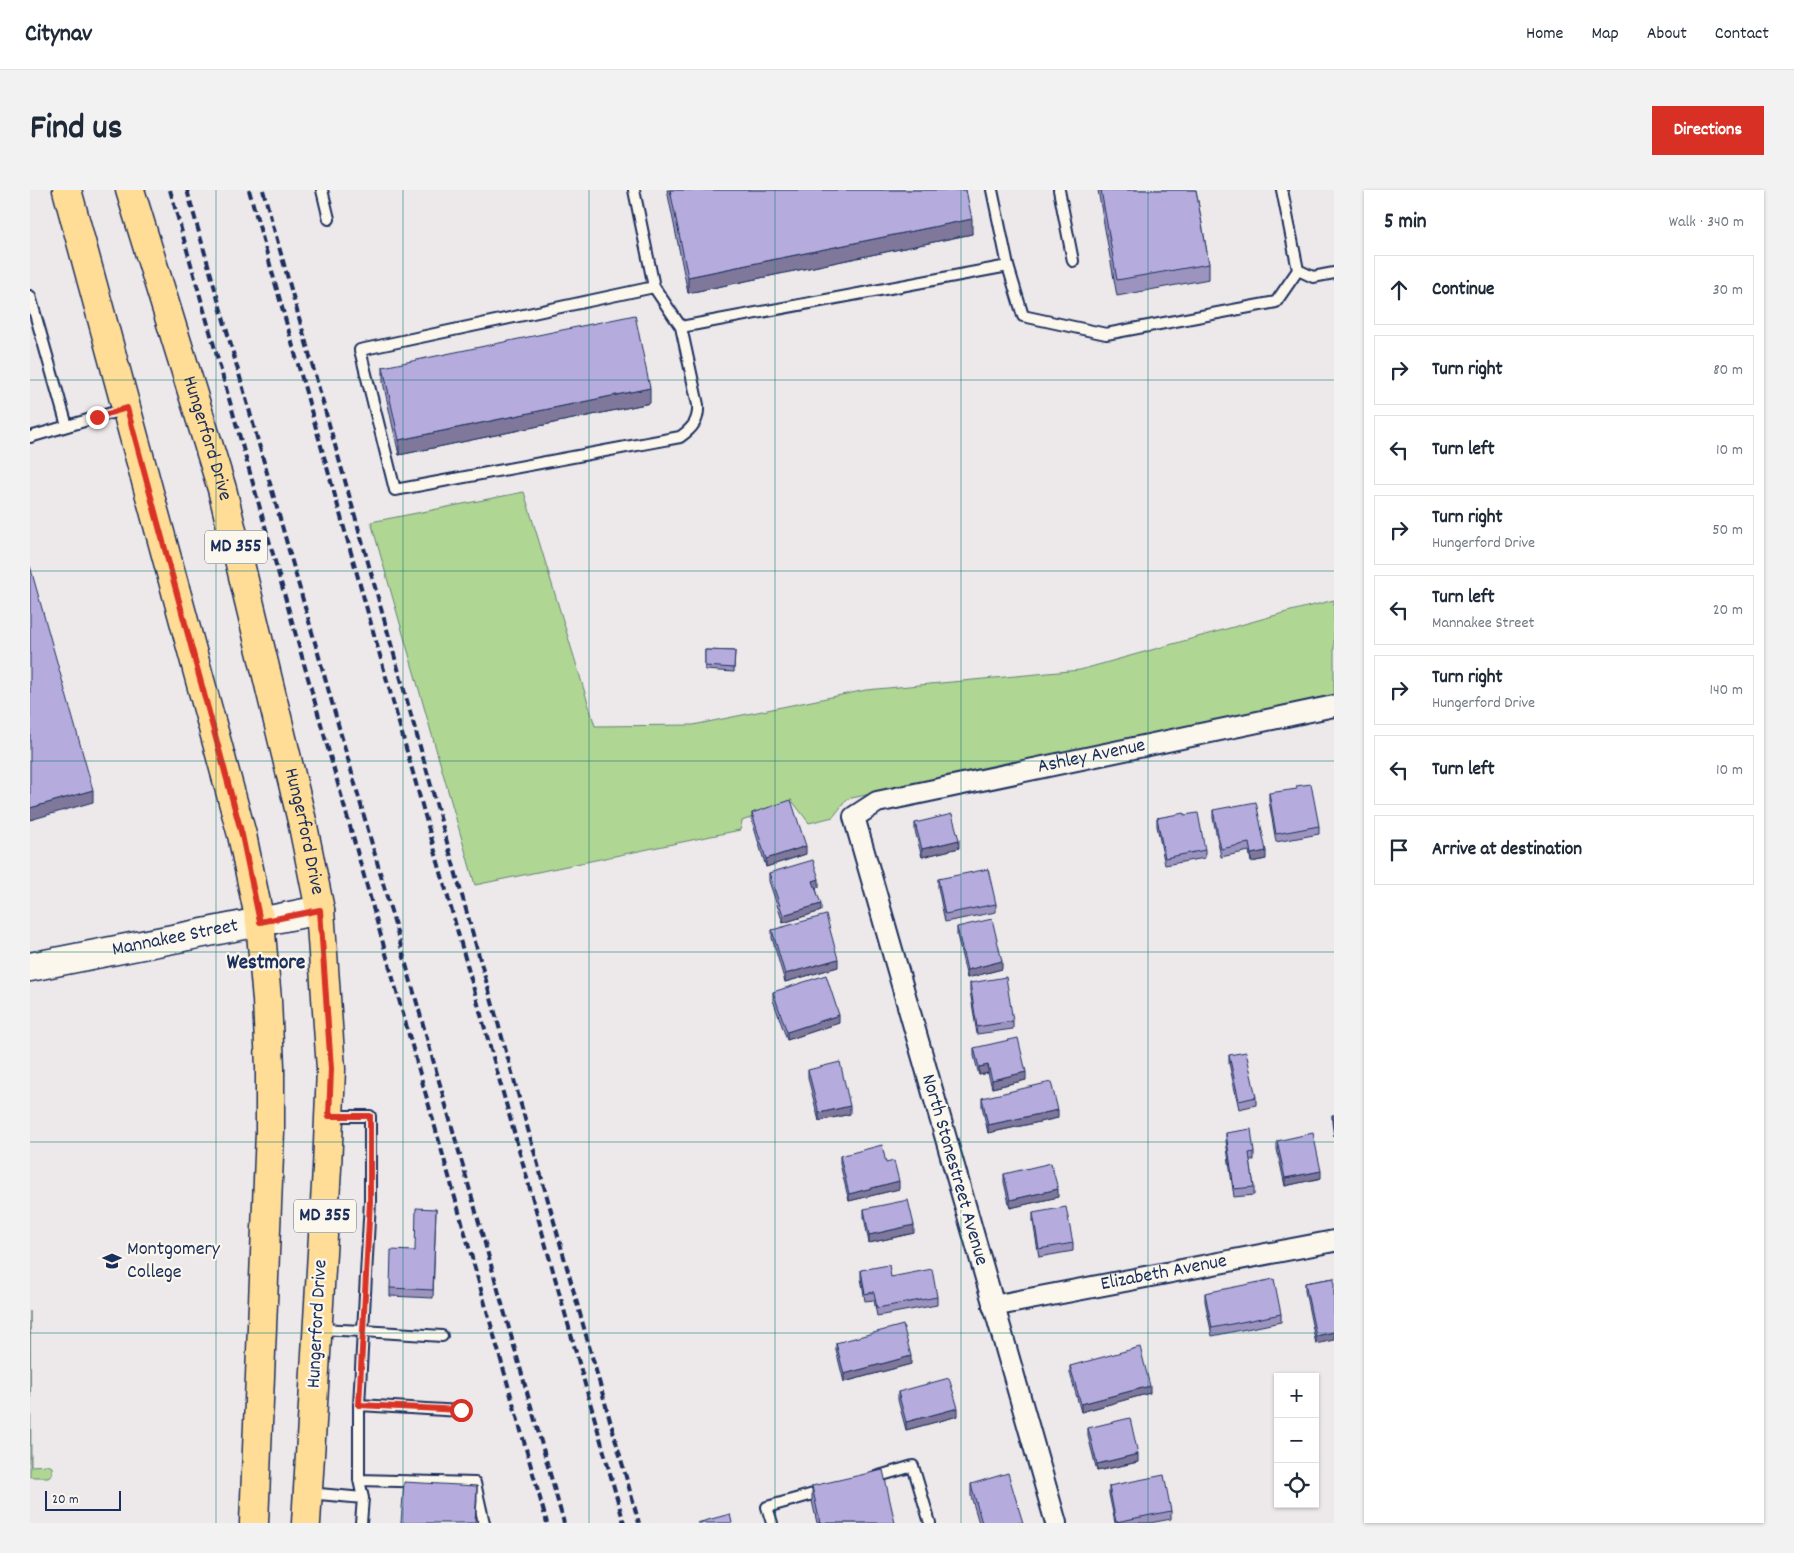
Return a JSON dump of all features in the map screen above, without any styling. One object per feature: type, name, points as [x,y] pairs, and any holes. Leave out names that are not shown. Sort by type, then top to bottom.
[{"type":"main road","name":"MD 355","points":[[68,190],[242,835],[260,922],[267,1000],[270,1131],[254,1523]]},
{"type":"main road","name":"Hungerford Drive","points":[[130,190],[222,489],[302,821],[320,910],[331,1069],[306,1523]]},
{"type":"street","name":"Ashley Avenue","points":[[854,817],[877,802],[1334,706]]},
{"type":"street","name":"North Stonestreet Avenue","points":[[854,817],[1056,1523]]},
{"type":"street","name":"Mannakee Street","points":[[30,967],[320,910]]},
{"type":"street","name":"Elizabeth Avenue","points":[[993,1306],[1334,1241]]},
{"type":"lane","points":[[322,190],[329,219]]},
{"type":"lane","points":[[634,190],[654,287],[682,327],[699,416],[691,430],[680,437],[396,490],[360,350],[654,287]]},
{"type":"lane","points":[[992,190],[1008,266],[1023,316],[1106,334],[1276,302],[1298,270],[1282,190]]},
{"type":"lane","points":[[1058,190],[1073,261]]},
{"type":"lane","points":[[682,327],[1008,266]]},
{"type":"lane","points":[[1298,270],[1313,277],[1334,273]]},
{"type":"lane","points":[[30,296],[67,426]]},
{"type":"lane","points":[[30,437],[127,408]]},
{"type":"lane","points":[[329,1116],[370,1116],[370,1201],[359,1405],[359,1480],[363,1498],[361,1523]]},
{"type":"lane","points":[[318,1329],[442,1336]]},
{"type":"lane","points":[[359,1405],[461,1410]]},
{"type":"lane","points":[[858,1481],[913,1466],[930,1523]]},
{"type":"lane","points":[[359,1480],[475,1483],[484,1523]]},
{"type":"lane","points":[[772,1523],[767,1507],[831,1489]]},
{"type":"lane","points":[[308,1493],[363,1498]]},
{"type":"green space","points":[[524,492],[595,726],[693,725],[866,690],[1080,670],[1334,600],[1334,696],[847,799],[833,817],[809,823],[793,802],[742,821],[740,830],[475,885],[371,522]]},
{"type":"green space","points":[[30,1311],[31,1466],[48,1465],[52,1467],[52,1474],[48,1477],[30,1477]]},
{"type":"building","points":[[670,190],[966,190],[972,219],[688,277]]},
{"type":"building","points":[[1101,190],[1196,190],[1209,264],[1117,280]]},
{"type":"building","points":[[635,315],[650,388],[399,440],[383,367]]},
{"type":"building","points":[[30,566],[93,790],[30,808]]},
{"type":"building","points":[[705,650],[735,651],[734,668],[705,666]]},
{"type":"building","points":[[1311,784],[1319,826],[1276,834],[1269,793],[1297,789],[1296,786]]},
{"type":"building","points":[[791,800],[806,846],[766,859],[752,813]]},
{"type":"building","points":[[1256,802],[1266,851],[1251,854],[1249,843],[1221,849],[1213,810]]},
{"type":"building","points":[[1184,813],[1184,815],[1198,813],[1205,850],[1165,858],[1157,818]]},
{"type":"building","points":[[952,814],[959,840],[922,849],[915,823]]},
{"type":"building","points":[[813,860],[819,879],[813,881],[821,904],[783,915],[769,873]]},
{"type":"building","points":[[988,869],[996,904],[945,914],[938,879]]},
{"type":"building","points":[[826,915],[838,959],[785,974],[772,930]]},
{"type":"building","points":[[992,919],[1002,961],[967,970],[957,927]]},
{"type":"building","points":[[826,975],[839,1015],[787,1032],[773,992]]},
{"type":"building","points":[[1006,977],[1013,1021],[977,1027],[970,983]]},
{"type":"building","points":[[1018,1038],[1026,1072],[992,1080],[988,1065],[979,1067],[974,1048]]},
{"type":"building","points":[[1246,1052],[1256,1097],[1239,1101],[1229,1055]]},
{"type":"building","points":[[840,1062],[850,1106],[819,1113],[808,1070]]},
{"type":"building","points":[[1051,1082],[1058,1110],[988,1125],[982,1098]]},
{"type":"building","points":[[1251,1129],[1254,1152],[1249,1153],[1254,1187],[1234,1189],[1226,1133]]},
{"type":"building","points":[[1313,1133],[1321,1171],[1285,1178],[1277,1141]]},
{"type":"building","points":[[882,1145],[886,1163],[894,1161],[899,1181],[849,1194],[840,1156]]},
{"type":"building","points":[[1051,1163],[1058,1189],[1010,1200],[1004,1174]]},
{"type":"building","points":[[908,1200],[914,1225],[869,1235],[864,1209]]},
{"type":"building","points":[[1066,1207],[1073,1243],[1039,1249],[1033,1213]]},
{"type":"building","points":[[416,1208],[436,1209],[433,1290],[390,1288],[391,1250],[415,1251]]},
{"type":"building","points":[[889,1265],[891,1277],[932,1269],[937,1297],[877,1308],[874,1292],[865,1294],[861,1270]]},
{"type":"building","points":[[1334,1278],[1334,1332],[1316,1336],[1305,1283]]},
{"type":"building","points":[[1274,1279],[1281,1314],[1212,1328],[1205,1293]]},
{"type":"building","points":[[903,1325],[911,1356],[844,1374],[836,1343]]},
{"type":"building","points":[[1140,1347],[1150,1386],[1081,1404],[1070,1366]]},
{"type":"building","points":[[949,1378],[958,1408],[906,1422],[898,1392]]},
{"type":"building","points":[[1130,1418],[1138,1454],[1097,1464],[1088,1428]]},
{"type":"building","points":[[883,1470],[895,1523],[820,1523],[812,1486]]},
{"type":"building","points":[[1008,1473],[1023,1523],[982,1523],[971,1484]]},
{"type":"building","points":[[1164,1475],[1171,1511],[1116,1522],[1109,1486]]},
{"type":"building","points":[[404,1482],[477,1486],[475,1523],[401,1523]]},
{"type":"building","points":[[730,1514],[732,1523],[697,1523]]},
{"type":"railway","points":[[170,190],[547,1523]]},
{"type":"railway","points":[[187,190],[564,1523]]},
{"type":"railway","points":[[249,190],[624,1523]]},
{"type":"railway","points":[[263,190],[639,1523]]},
{"type":"place","name":"Montgomery College","points":[[112,1261]]},
{"type":"district","name":"Westmore","points":[[266,964]]},
{"type":"route","points":[[97,417],[127,408],[242,835],[260,922],[320,910],[331,1069],[329,1116],[370,1116],[370,1201],[359,1405],[461,1410]]}]
